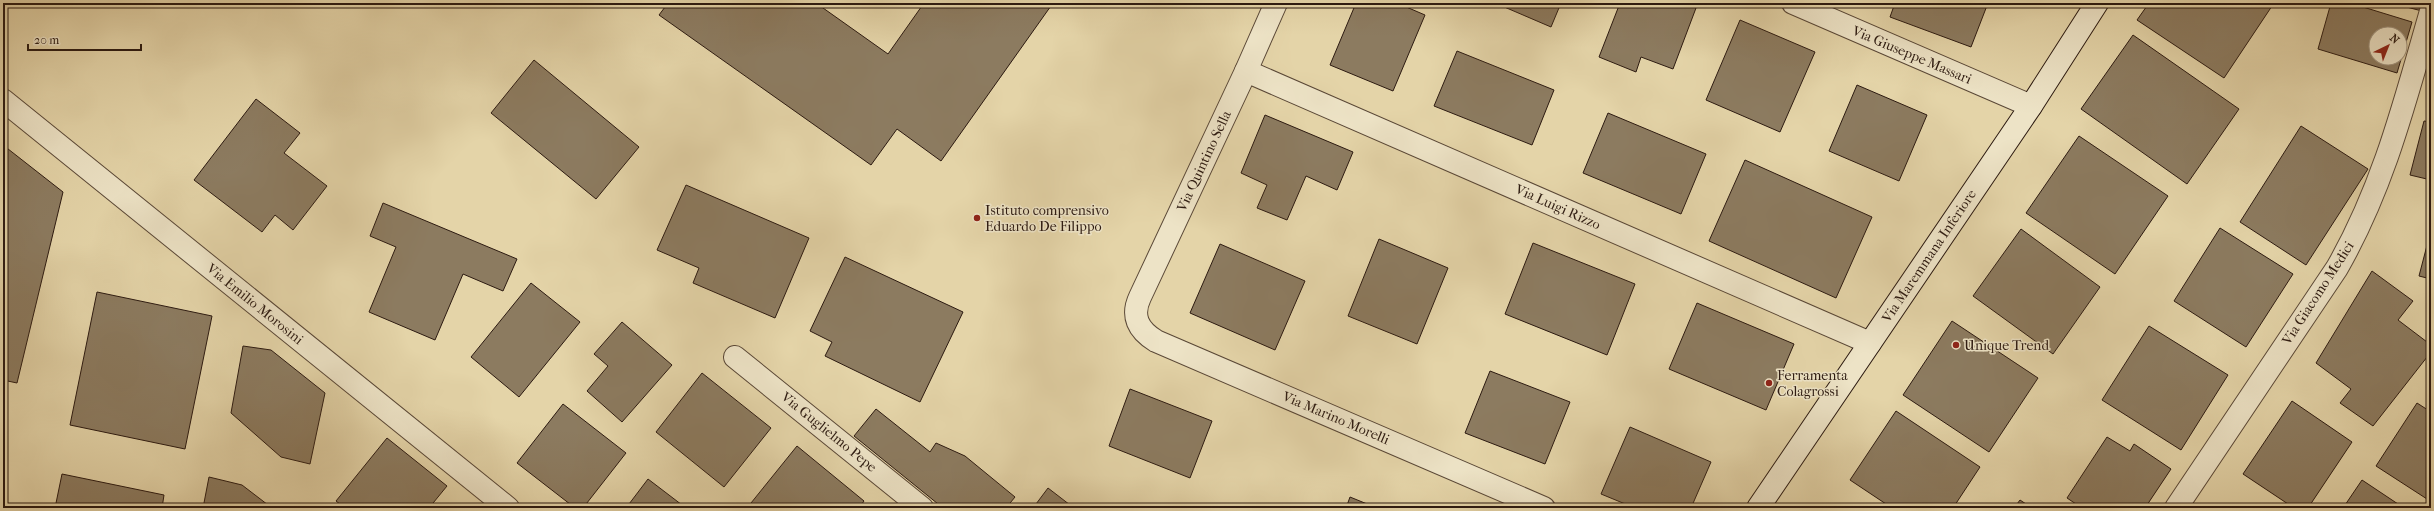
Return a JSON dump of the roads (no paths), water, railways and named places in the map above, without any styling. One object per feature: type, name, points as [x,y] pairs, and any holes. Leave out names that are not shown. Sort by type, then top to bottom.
[{"type":"street","name":"Via Quintino Sella","points":[[1136,320],[1135,312],[1140,297],[1246,71],[1276,3]]},
{"type":"street","name":"Via Giuseppe Massari","points":[[1793,3],[2031,106]]},
{"type":"street","name":"Via Maremmana Inferiore","points":[[1758,508],[2031,106],[2097,3]]},
{"type":"street","name":"Via Giacomo Medici","points":[[2176,508],[2338,268],[2356,234],[2387,162],[2431,11]]},
{"type":"street","name":"Via Luigi Rizzo","points":[[1246,71],[1870,343]]},
{"type":"street","name":"Via Emilio Morosini","points":[[3,100],[508,508]]},
{"type":"street","name":"Via Marino Morelli","points":[[1136,320],[1141,329],[1156,341],[1544,508]]},
{"type":"street","name":"Via Guglielmo Pepe","points":[[735,356],[922,508]]},
{"type":"place","name":"Istituto comprensivo Eduardo De Filippo","points":[[977,218]]},
{"type":"place","name":"Unique Trend","points":[[1956,345]]},
{"type":"place","name":"Ferramenta Colagrossi","points":[[1769,383]]}]
